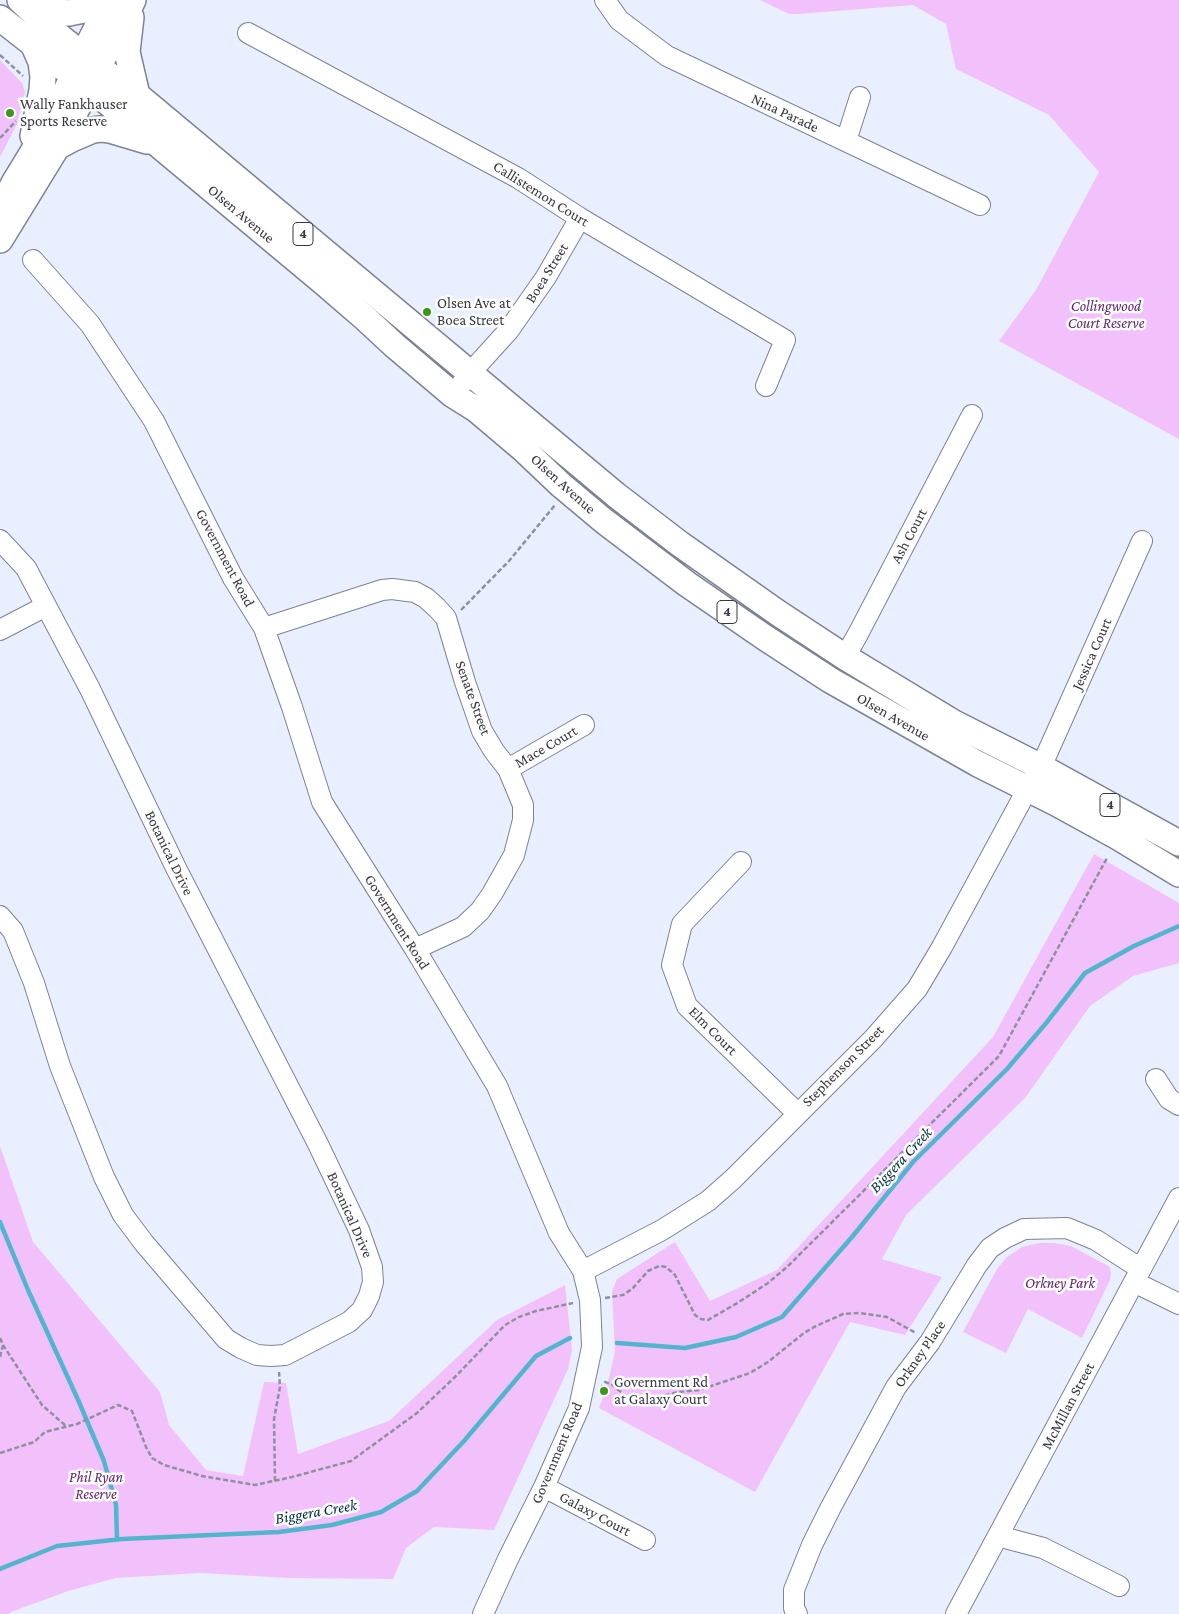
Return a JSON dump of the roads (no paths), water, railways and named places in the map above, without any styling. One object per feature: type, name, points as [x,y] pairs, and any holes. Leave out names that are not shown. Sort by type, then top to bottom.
[{"type":"main road","points":[[20,0],[69,13],[89,9],[104,0]]},
{"type":"main road","name":"Olsen Avenue","points":[[20,0],[60,37],[85,72],[156,144],[352,307],[453,395],[477,410],[517,443],[561,485],[638,548],[730,614],[830,680],[887,714],[1118,837],[1179,874]]},
{"type":"main road","points":[[0,240],[57,147],[112,0]]},
{"type":"main road","points":[[0,210],[63,97],[85,72],[134,0]]},
{"type":"main road","points":[[134,0],[127,52],[137,95]]},
{"type":"main road","name":"Olsen Avenue","points":[[0,18],[34,46],[85,72],[137,95],[616,495],[680,544],[756,598],[845,657],[954,723],[1179,843]]},
{"type":"main road","points":[[29,158],[42,90],[41,62],[34,46]]},
{"type":"main road","points":[[57,147],[93,130],[101,129],[156,144]]},
{"type":"street","name":"Nina Parade","points":[[604,0],[619,20],[667,56],[980,205]]},
{"type":"street","name":"Callistemon Court","points":[[248,33],[518,178],[580,218],[786,340],[766,386]]},
{"type":"street","points":[[846,141],[860,98]]},
{"type":"street","name":"Boea Street","points":[[453,395],[509,330],[546,277],[580,218]]},
{"type":"street","name":"Government Road","points":[[32,260],[90,324],[154,421],[233,578],[264,628],[292,707],[322,802],[415,949],[497,1086],[559,1233],[583,1271],[590,1300],[592,1347],[579,1408],[484,1614]]},
{"type":"street","name":"Ash Court","points":[[845,657],[972,415]]},
{"type":"street","name":"Botanical Drive","points":[[0,540],[26,568],[90,689],[176,868],[318,1144],[359,1230],[372,1267],[373,1282],[362,1310],[349,1322],[284,1355],[278,1356],[258,1355],[226,1339],[144,1243],[123,1215],[104,1177],[60,1066],[34,983],[13,930],[0,916]]},
{"type":"street","name":"Jessica Court","points":[[1027,790],[1041,768],[1142,541]]},
{"type":"street","name":"Senate Street","points":[[264,628],[382,590],[392,589],[415,592],[438,608],[446,618],[482,731],[508,769],[522,805],[523,820],[514,855],[480,911],[463,927],[415,949]]},
{"type":"street","points":[[0,630],[46,606]]},
{"type":"street","name":"Mace Court","points":[[508,769],[584,725]]},
{"type":"street","name":"Stephenson Street","points":[[583,1271],[662,1230],[708,1201],[733,1179],[873,1039],[917,989],[942,947],[1027,790]]},
{"type":"street","name":"Elm Court","points":[[741,862],[682,924],[672,965],[687,1006],[797,1113]]},
{"type":"street","points":[[1156,1079],[1169,1099],[1179,1105]]},
{"type":"street","name":"McMillan Street","points":[[956,1614],[1179,1198]]},
{"type":"street","name":"Orkney Place","points":[[797,1614],[794,1608],[794,1590],[804,1563],[831,1507],[896,1387],[930,1342],[977,1265],[990,1248],[1024,1229],[1067,1228],[1096,1240],[1138,1275],[1179,1304]]},
{"type":"street","name":"Galaxy Court","points":[[544,1487],[645,1540]]},
{"type":"street","points":[[998,1536],[1043,1548],[1120,1586]]},
{"type":"waterway","name":"Biggera Creek","points":[[617,1343],[685,1348],[736,1337],[782,1317],[852,1237],[913,1162],[1007,1069],[1085,973],[1134,946],[1179,926]]},
{"type":"waterway","points":[[0,1222],[104,1461],[116,1505],[117,1539]]},
{"type":"waterway","name":"Biggera Creek","points":[[0,1569],[57,1546],[122,1539],[279,1532],[332,1525],[381,1512],[417,1491],[464,1441],[536,1356],[570,1338]]},
{"type":"place","name":"Wally Fankhauser Sports Reserve","points":[[10,113]]},
{"type":"place","name":"Olsen Ave at Boea Street","points":[[427,312]]},
{"type":"place","name":"Government Rd at Galaxy Court","points":[[604,1391]]},
{"type":"park label","name":"Collingwood Court Reserve","points":[[1106,314]]},
{"type":"park label","name":"Orkney Park","points":[[1060,1283]]},
{"type":"park label","name":"Phil Ryan Reserve","points":[[96,1486]]}]
